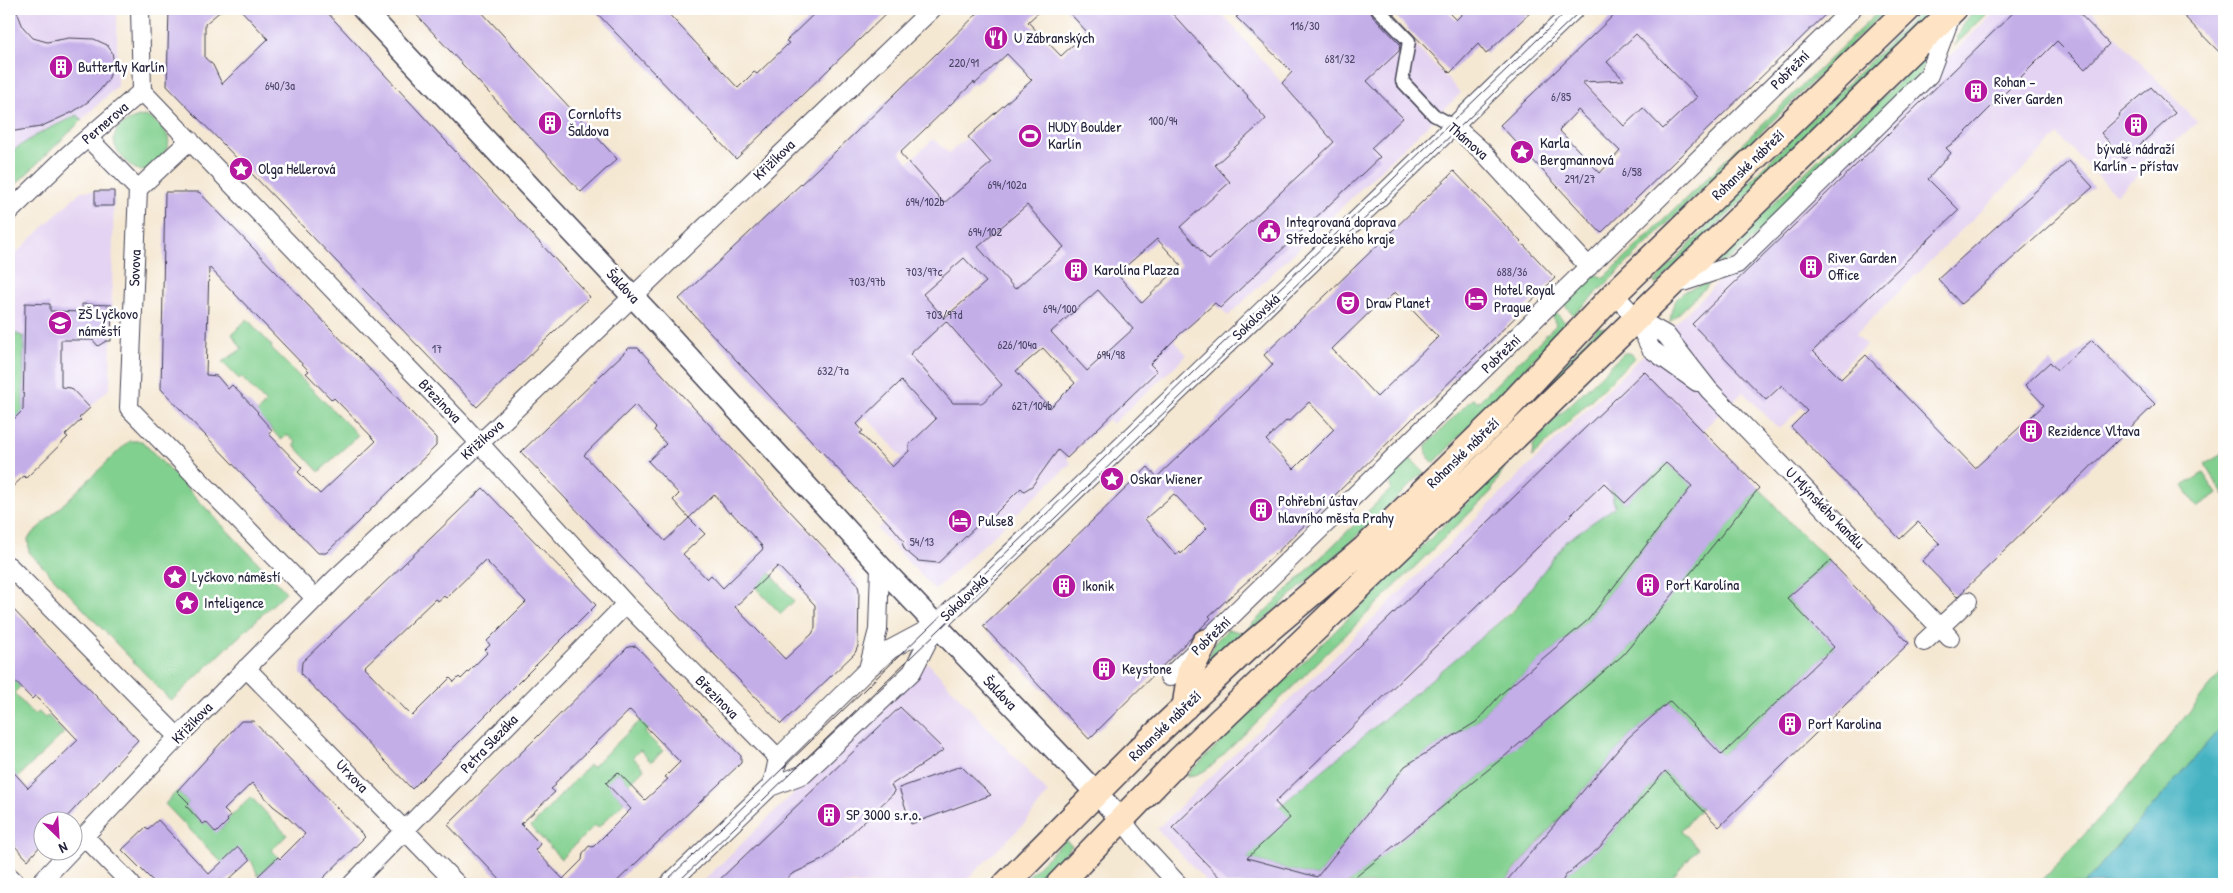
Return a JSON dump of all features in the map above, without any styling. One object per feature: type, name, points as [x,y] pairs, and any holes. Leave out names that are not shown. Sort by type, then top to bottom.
[{"type":"main road","name":"Rohanské nábřeží","points":[[1006,884],[1138,751],[1246,648],[1364,548],[1500,416],[1614,294],[1908,9]]},
{"type":"main road","name":"Rohanské nábřeží","points":[[1059,884],[1180,759],[1954,9]]},
{"type":"main road","points":[[1184,708],[1190,672],[1204,642]]},
{"type":"street","name":"Pernerova","points":[[9,212],[88,138],[142,91],[140,9]]},
{"type":"street","name":"Šaldova","points":[[363,9],[632,296],[880,566],[1122,819]]},
{"type":"street","name":"Křižíkova","points":[[41,883],[178,737],[316,599],[932,9]]},
{"type":"street","name":"Thámova","points":[[1378,9],[1409,41],[1402,81],[1434,115],[1454,126],[1482,152],[1590,267]]},
{"type":"street","name":"Sokolovská","points":[[770,787],[778,758],[868,669],[892,649],[936,625],[1575,9]]},
{"type":"street","name":"Pobřežní","points":[[1170,677],[1852,9]]},
{"type":"street","name":"Březinova","points":[[142,91],[478,442],[626,604],[778,758]]},
{"type":"street","points":[[88,138],[138,189],[190,140]]},
{"type":"street","name":"Sovova","points":[[138,189],[129,408],[316,599]]},
{"type":"street","name":"U Mlýnského kanálu","points":[[1614,294],[1636,318],[1651,349],[1709,390],[1945,633]]},
{"type":"street","points":[[9,566],[178,737]]},
{"type":"street","points":[[868,669],[878,630],[880,566]]},
{"type":"street","points":[[1924,642],[1945,633],[1968,600]]},
{"type":"street","name":"Petra Slezáka","points":[[352,884],[626,604]]},
{"type":"street","name":"Sokolovská","points":[[669,884],[770,787],[804,774],[912,672],[936,625]]},
{"type":"street","name":"Urxova","points":[[246,668],[458,884]]},
{"type":"street","points":[[1122,819],[1140,843],[1178,884]]},
{"type":"street","points":[[85,837],[131,884]]},
{"type":"street","points":[[9,876],[17,884]]},
{"type":"shaded area","points":[[9,9],[117,9],[117,86],[9,190]]},
{"type":"shaded area","points":[[1147,9],[1218,9],[1282,83],[1329,36],[1303,9],[1380,9],[1461,93],[1228,316],[1157,240],[1117,273],[1187,355],[1112,424],[984,281],[942,316],[1071,463],[935,590],[877,529],[916,493],[909,465],[862,412],[853,216],[933,139],[949,153],[984,123],[1043,109]]},
{"type":"shaded area","points":[[1620,9],[1685,9],[1755,83],[1667,169],[1564,64]]},
{"type":"shaded area","points":[[1998,9],[2090,9],[2197,122],[2116,195],[2058,135],[1856,334],[1866,345],[1779,429],[1743,392],[1247,858],[1224,884],[1209,884],[1157,829]]},
{"type":"shaded area","name":"ZŠ Lyčkovo náměstí","points":[[81,191],[114,191],[110,388],[79,418],[81,420],[66,435],[68,437],[26,478],[23,476],[9,490],[9,260]]},
{"type":"shaded area","points":[[928,663],[1048,793],[1026,822],[962,884],[700,884]]},
{"type":"green space","points":[[1881,9],[1887,9],[1574,315],[1563,303],[1592,273],[1604,278]]},
{"type":"green space","points":[[1923,9],[1939,9],[1656,285],[1654,282],[1785,145]]},
{"type":"green space","points":[[1975,9],[1992,9],[1954,46],[1964,23]]},
{"type":"green space","points":[[1932,49],[1922,72],[1737,254],[1724,262],[1710,265]]},
{"type":"green space","points":[[77,115],[82,120],[9,191],[9,153],[38,134]]},
{"type":"green space","points":[[144,116],[156,122],[168,136],[169,140],[165,152],[152,165],[140,171],[129,165],[124,159],[118,151],[114,137],[116,131],[121,126],[135,118]]},
{"type":"green space","points":[[1711,282],[1670,322],[1671,312],[1677,298],[1694,287]]},
{"type":"green space","points":[[1555,312],[1567,324],[1434,463],[1428,455],[1426,445],[1472,399],[1478,402],[1556,325],[1552,315]]},
{"type":"green space","points":[[247,319],[272,346],[271,348],[358,435],[319,472],[294,445],[296,442],[287,435],[281,440],[266,423],[253,417],[266,403],[241,377],[239,379],[222,362],[242,349],[232,334]]},
{"type":"green space","points":[[1598,327],[1606,329],[1606,333],[1485,452],[1483,450]]},
{"type":"green space","points":[[9,332],[24,337],[23,410],[9,424]]},
{"type":"green space","points":[[1624,353],[1630,353],[1635,357],[1532,457],[1533,445],[1552,422]]},
{"type":"green space","points":[[129,441],[142,441],[286,592],[171,701],[29,552],[28,538]]},
{"type":"green space","points":[[2224,453],[2224,496],[2205,464]]},
{"type":"green space","points":[[1411,459],[1424,472],[1352,541],[1200,677],[1216,641],[1228,629],[1243,633],[1391,489],[1389,481]]},
{"type":"green space","points":[[1666,463],[1692,486],[1588,620],[1501,694],[1476,722],[1405,766],[1317,877],[1247,858],[1279,807],[1515,609],[1566,541],[1615,507],[1610,488],[1625,503]]},
{"type":"green space","points":[[1505,466],[1491,492],[1216,762],[1202,772],[1186,776]]},
{"type":"green space","points":[[2203,473],[2217,494],[2197,507],[2183,486]]},
{"type":"green space","points":[[1759,488],[1796,529],[1830,561],[1787,598],[1834,647],[1722,755],[1670,701],[1628,738],[1503,884],[1347,884],[1505,756],[1623,655]]},
{"type":"green space","points":[[770,573],[794,601],[781,614],[755,587]]},
{"type":"green space","points":[[2224,669],[2224,725],[2084,884],[2039,884],[2127,788]]},
{"type":"green space","points":[[9,675],[20,687],[14,693],[34,715],[39,712],[45,718],[48,716],[64,733],[15,780],[15,774],[9,767],[11,757],[9,755]]},
{"type":"green space","points":[[641,720],[649,729],[645,733],[663,751],[651,762],[640,750],[633,757],[644,769],[629,784],[618,772],[607,783],[624,802],[598,828],[595,825],[561,859],[531,827],[589,765],[592,767]]},
{"type":"green space","points":[[1665,771],[1701,809],[1681,830],[1698,848],[1666,884],[1561,884],[1565,876],[1599,848]]},
{"type":"green space","points":[[177,791],[189,803],[186,806],[203,824],[206,822],[220,829],[251,797],[287,835],[272,850],[278,857],[258,876],[252,862],[238,848],[222,863],[165,804]]},
{"type":"green space","points":[[1065,840],[1072,846],[1034,884],[1020,884]]},
{"type":"water","points":[[2224,725],[2224,884],[2084,884]]},
{"type":"building","name":"Butterfly Karlín","points":[[9,9],[16,9],[23,27],[33,38],[47,42],[69,38],[94,39],[107,45],[112,52],[114,64],[108,80],[100,90],[89,101],[73,112],[40,127],[9,132]]},
{"type":"building","points":[[169,9],[223,9],[205,24],[205,58],[213,65],[222,84],[268,39],[240,9],[324,9],[590,297],[477,407],[167,86]]},
{"type":"building","name":"Cornlofts Šaldova","points":[[411,9],[479,9],[617,159],[581,192]]},
{"type":"building","points":[[593,9],[664,9],[738,88],[754,72],[757,74],[789,43],[786,41],[819,9],[891,9],[736,159]]},
{"type":"building","points":[[982,9],[1042,9],[1028,22],[1061,56],[1087,32],[1066,9],[1168,9],[1248,96],[1266,119],[1215,165],[1230,182],[1180,227],[1209,260],[1334,142],[1282,83],[1292,72],[1236,17],[1238,16],[1231,9],[1370,9],[1372,15],[1400,44],[1399,51],[1367,81],[1403,118],[1371,148],[1380,157],[1220,308],[1215,303],[1179,335],[1150,364],[1157,371],[1067,458],[1058,450],[1032,486],[1024,491],[1021,488],[987,522],[984,519],[938,563],[918,561],[905,550],[902,543],[904,541],[894,529],[679,299],[854,134]],"holes":[[[1007,54],[1032,80],[968,137],[991,163],[944,203],[900,153],[974,82],[975,84]],[[1027,205],[1064,247],[1015,289],[978,247]],[[1157,239],[1181,265],[1142,303],[1117,274]],[[964,258],[986,282],[944,318],[923,294]],[[1098,290],[1133,329],[1087,371],[1051,332]],[[946,321],[1002,385],[982,403],[953,403],[910,354]],[[1043,348],[1075,383],[1050,408],[1016,371]],[[901,381],[936,419],[909,445],[909,451],[892,467],[860,433],[863,431],[857,424]]]},
{"type":"building","points":[[1389,9],[1445,9],[1456,20],[1467,9],[1534,9],[1486,54],[1478,44],[1450,73]]},
{"type":"building","points":[[1620,9],[1831,9],[1601,233],[1500,125]],"holes":[[[1636,34],[1697,97],[1663,129],[1643,108],[1624,126],[1582,82],[1624,80],[1607,62]],[[1578,110],[1620,151],[1600,173],[1559,130]]]},
{"type":"building","points":[[2017,9],[2075,9],[2109,44],[2085,69],[2057,41],[1960,138],[1946,148],[1951,153],[1928,179],[1959,210],[1813,351],[1841,379],[1866,355],[1975,468],[2044,405],[2025,385],[2050,362],[2057,370],[2092,340],[2155,404],[1957,597],[1922,561],[1940,544],[1918,522],[1900,539],[1791,427],[1807,411],[1782,385],[1766,400],[1692,324]]},
{"type":"building","points":[[2177,9],[2224,9],[2224,57]]},
{"type":"building","name":"bývalé nádraží Karlín - přístav","points":[[2151,87],[2175,113],[2124,159],[2101,133],[2119,117],[2118,115]]},
{"type":"building","points":[[2069,161],[2093,187],[1961,304],[1938,279]]},
{"type":"building","points":[[1454,171],[1555,278],[1252,577],[1209,616],[1211,618],[1089,739],[983,626],[1148,467],[1157,477],[1273,365],[1264,355]],"holes":[[[1395,292],[1438,337],[1377,397],[1332,349],[1377,305],[1380,307]],[[1309,402],[1334,429],[1294,469],[1266,440],[1287,420],[1289,421]],[[1174,494],[1207,528],[1181,554],[1180,552],[1176,555],[1145,519]]]},
{"type":"building","points":[[95,191],[114,191],[114,206],[95,206]]},
{"type":"building","points":[[165,192],[199,192],[436,438],[436,446],[326,553],[318,553],[161,389]],"holes":[[[209,267],[309,371],[306,373],[332,400],[334,398],[376,441],[320,494],[298,472],[302,468],[269,434],[272,430],[258,412],[232,385],[228,389],[217,376],[206,375]]]},
{"type":"building","points":[[25,303],[50,304],[50,311],[82,312],[82,304],[112,305],[111,341],[106,341],[98,346],[93,340],[61,340],[61,387],[71,388],[90,408],[79,418],[81,420],[65,435],[68,437],[26,478],[24,476],[9,490],[9,424],[23,410]]},
{"type":"building","points":[[629,348],[638,348],[857,583],[859,590],[858,646],[855,653],[781,724],[521,452]],"holes":[[[635,405],[656,428],[654,430],[666,444],[648,461],[679,494],[673,500],[689,518],[665,541],[584,455]],[[714,494],[763,549],[723,588],[711,575],[707,579],[683,554],[705,534],[689,518]],[[778,566],[815,605],[815,628],[812,634],[785,659],[735,607]]]},
{"type":"building","points":[[1644,371],[1759,488],[1623,655],[1505,756],[1347,884],[1226,884],[1172,828]],"holes":[[[1666,463],[1692,486],[1588,620],[1501,694],[1476,722],[1405,766],[1317,877],[1247,858],[1290,818],[1275,802],[1604,483],[1625,503]]]},
{"type":"building","points":[[483,488],[596,605],[412,789],[301,674],[302,662]],"holes":[[[485,560],[526,602],[487,641],[490,645],[485,650],[487,653],[461,679],[459,677],[454,682],[450,678],[412,716],[364,667],[435,599],[438,601],[444,596],[446,598]]]},
{"type":"building","name":"Port Karolina","points":[[1830,561],[1909,643],[1719,827],[1665,771],[1599,848],[1565,876],[1561,884],[1504,884],[1628,738],[1670,701],[1722,755],[1834,647],[1787,598]]},
{"type":"building","points":[[9,605],[138,740],[73,810],[32,810],[32,855],[28,860],[9,840],[9,767],[28,788],[78,740],[40,700],[35,696],[32,699],[9,675]]},
{"type":"building","points":[[636,646],[741,756],[741,763],[614,884],[504,884],[448,825],[628,647]],"holes":[[[630,710],[680,762],[665,777],[668,779],[645,800],[618,772],[606,783],[631,809],[593,847],[589,846],[583,853],[582,860],[563,879],[535,850],[540,844],[521,824],[555,792],[551,789],[556,785],[555,783]]]},
{"type":"building","name":"SP 3000 s.r.o.","points":[[900,707],[944,750],[891,785],[895,792],[824,859],[792,874],[781,884],[715,884]]},
{"type":"building","points":[[241,721],[253,721],[365,837],[317,884],[266,884],[258,876],[278,857],[280,859],[305,834],[273,806],[252,783],[224,810],[230,816],[228,821],[216,833],[206,822],[203,824],[186,806],[189,803],[177,791]]},
{"type":"building","name":"SP 3000 s.r.o.","points":[[961,766],[991,795],[911,824],[899,788]]},
{"type":"building","points":[[158,820],[209,874],[238,847],[250,860],[224,884],[156,884],[122,850],[146,827],[148,829]]},
{"type":"tram line","points":[[663,884],[1569,9]]},
{"type":"tram line","points":[[676,884],[1582,9]]},
{"type":"place","name":"U Zábranských","points":[[996,38]]},
{"type":"place","name":"Butterfly Karlín","points":[[61,67]]},
{"type":"place","name":"Rohan – River Garden","points":[[1976,91]]},
{"type":"place","name":"Cornlofts Šaldova","points":[[550,123]]},
{"type":"place","name":"bývalé nádraží Karlín - přístav","points":[[2136,125]]},
{"type":"place","name":"HUDY Boulder Karlín","points":[[1030,136]]},
{"type":"place","name":"Karla Bergmannová","points":[[1522,152]]},
{"type":"place","name":"Olga Hellerová","points":[[241,169]]},
{"type":"place","name":"Integrovaná doprava Středočeského kraje","points":[[1269,231]]},
{"type":"place","name":"River Garden Office","points":[[1811,267]]},
{"type":"place","name":"Karolína Plazza","points":[[1076,270]]},
{"type":"place","name":"Hotel Royal Prague","points":[[1476,299]]},
{"type":"place","name":"Draw Planet","points":[[1348,303]]},
{"type":"place","name":"ZŠ Lyčkovo náměstí","points":[[60,323]]},
{"type":"place","name":"Rezidence Vltava","points":[[2031,431]]},
{"type":"place","name":"Oskar Wiener","points":[[1112,479]]},
{"type":"place","name":"Pohřební ústav hlavního města Prahy","points":[[1261,510]]},
{"type":"place","name":"Pulse8","points":[[960,521]]},
{"type":"place","name":"Lyčkovo náměstí","points":[[175,577]]},
{"type":"place","name":"Port Karolína","points":[[1648,585]]},
{"type":"place","name":"Ikonik","points":[[1064,586]]},
{"type":"place","name":"Inteligence","points":[[187,603]]},
{"type":"place","name":"Keystone","points":[[1104,669]]},
{"type":"place","name":"Port Karolina","points":[[1790,724]]},
{"type":"place","name":"SP 3000 s.r.o.","points":[[829,815]]}]
